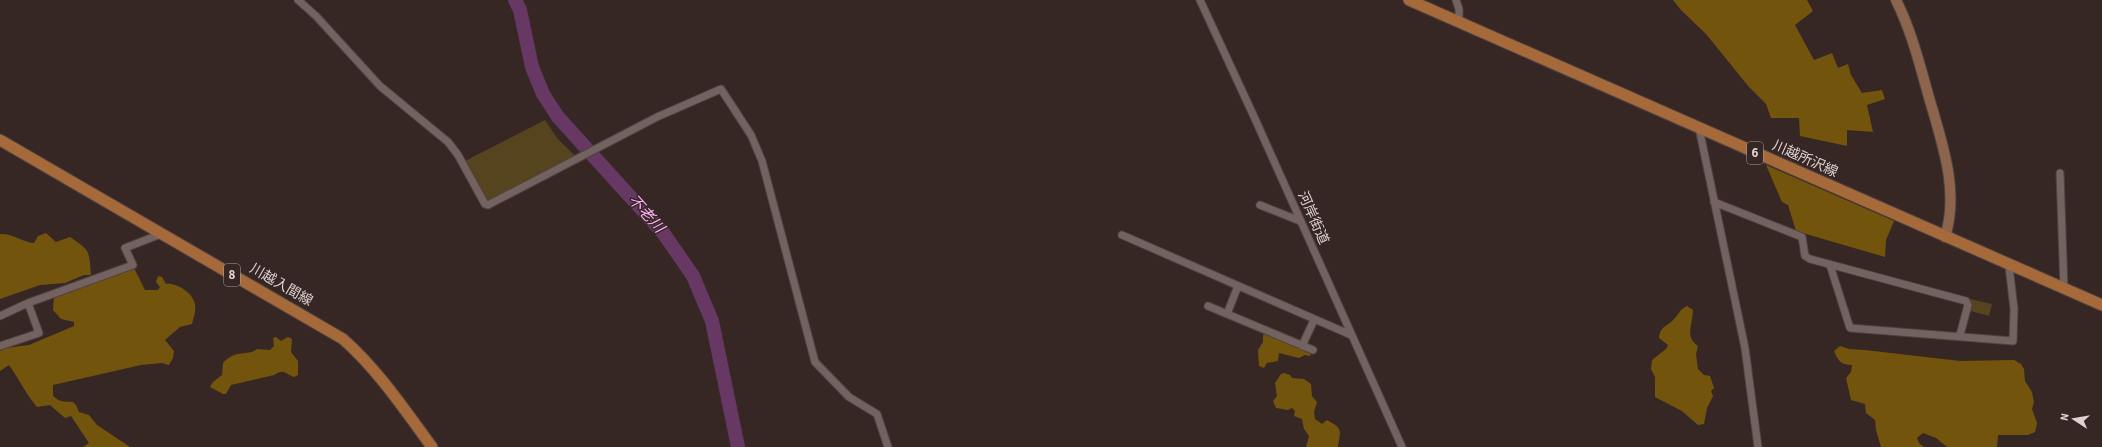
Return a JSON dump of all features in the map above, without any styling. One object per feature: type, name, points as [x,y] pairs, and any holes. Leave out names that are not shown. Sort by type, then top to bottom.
[{"type":"main road","name":"川越所沢線","points":[[1410,0],[2009,266],[2102,305]]},
{"type":"main road","name":"川越入間線","points":[[0,140],[343,339],[362,356],[383,379],[432,447]]},
{"type":"street","points":[[298,0],[316,16],[380,86],[448,142],[458,155],[485,204],[488,205],[657,118],[721,89],[751,135],[762,161],[815,362],[849,397],[877,414],[888,447]]},
{"type":"street","name":"河岸街道","points":[[1200,0],[1402,447]]},
{"type":"street","points":[[1456,0],[1460,9],[1458,22]]},
{"type":"street","points":[[1896,0],[1908,25],[1948,166],[1950,203],[1945,237]]},
{"type":"street","points":[[1699,128],[1745,348],[1758,447]]},
{"type":"street","points":[[2060,173],[2064,289]]},
{"type":"street","points":[[1714,202],[1802,237],[1805,256],[1830,265],[1966,301],[1968,305],[1960,336]]},
{"type":"street","points":[[1260,205],[1300,221]]},
{"type":"street","points":[[0,316],[28,303],[132,265],[125,248],[161,234]]},
{"type":"street","points":[[1122,235],[1351,335]]},
{"type":"street","points":[[1830,265],[1850,328],[2014,340],[2014,309],[2009,266]]},
{"type":"street","points":[[1227,314],[1238,286]]},
{"type":"street","points":[[0,346],[39,333],[28,303]]},
{"type":"street","points":[[1208,306],[1313,350]]},
{"type":"street","points":[[1302,346],[1314,320]]},
{"type":"shaded area","points":[[1673,0],[1807,0],[1813,11],[1795,25],[1814,60],[1832,53],[1838,68],[1848,64],[1851,75],[1862,93],[1882,90],[1885,99],[1867,105],[1873,132],[1847,130],[1847,146],[1800,136],[1799,118],[1771,118],[1766,104],[1749,87],[1706,34],[1681,10]]},
{"type":"shaded area","points":[[545,120],[557,138],[575,156],[490,201],[486,199],[465,161]]},
{"type":"shaded area","points":[[1766,165],[1894,221],[1886,240],[1885,257],[1796,231],[1788,205],[1782,202]]},
{"type":"shaded area","points":[[46,233],[56,242],[70,237],[85,248],[89,255],[91,275],[84,275],[65,283],[40,285],[0,299],[0,234],[9,235],[34,243],[38,236]]},
{"type":"shaded area","points":[[134,268],[145,290],[158,290],[160,287],[156,282],[158,276],[162,277],[166,284],[178,286],[190,294],[195,304],[193,321],[192,324],[180,327],[165,340],[174,351],[173,358],[169,365],[162,363],[141,365],[53,385],[53,396],[60,401],[73,402],[79,412],[89,415],[97,425],[130,447],[83,447],[89,443],[71,416],[65,418],[50,405],[37,407],[9,365],[0,371],[0,351],[6,348],[29,345],[74,326],[74,322],[61,319],[53,310],[54,297]]},
{"type":"shaded area","points":[[1970,299],[1992,304],[1989,316],[1967,310]]},
{"type":"shaded area","points":[[1687,306],[1693,310],[1690,334],[1691,338],[1698,346],[1696,354],[1698,369],[1704,375],[1710,376],[1714,388],[1711,391],[1713,396],[1707,408],[1704,424],[1698,425],[1682,411],[1655,397],[1655,377],[1651,369],[1652,360],[1666,349],[1668,345],[1659,338],[1661,331]]},
{"type":"shaded area","points":[[1266,332],[1273,337],[1295,338],[1312,352],[1310,356],[1305,355],[1299,358],[1279,353],[1278,361],[1267,363],[1264,368],[1259,366],[1258,350],[1263,342],[1263,335]]},
{"type":"shaded area","points":[[276,337],[281,341],[288,337],[292,339],[291,352],[298,361],[298,375],[294,377],[285,372],[280,372],[274,375],[231,385],[226,394],[223,394],[210,387],[213,382],[222,375],[223,363],[228,358],[257,349],[270,350],[274,346],[273,338]]},
{"type":"shaded area","points":[[1840,346],[1849,349],[1960,361],[2014,360],[2021,364],[2024,369],[2025,381],[2032,392],[2034,402],[2032,409],[2037,423],[2035,432],[2028,435],[1998,435],[1997,447],[1947,447],[1936,438],[1923,433],[1917,438],[1919,443],[1924,447],[1881,447],[1875,420],[1866,413],[1865,404],[1851,400],[1846,378],[1851,372],[1852,365],[1840,362],[1834,351]]},
{"type":"shaded area","points":[[1284,373],[1290,375],[1292,378],[1304,379],[1311,384],[1312,396],[1317,402],[1314,412],[1315,419],[1322,424],[1327,420],[1338,428],[1340,434],[1338,447],[1306,447],[1309,436],[1304,429],[1302,419],[1294,416],[1295,411],[1292,408],[1288,410],[1276,408],[1273,401],[1277,396],[1275,383],[1281,374]]},
{"type":"waterway","name":"不老川","points":[[515,0],[520,10],[532,67],[543,94],[558,117],[664,234],[693,276],[712,321],[738,447]]}]
